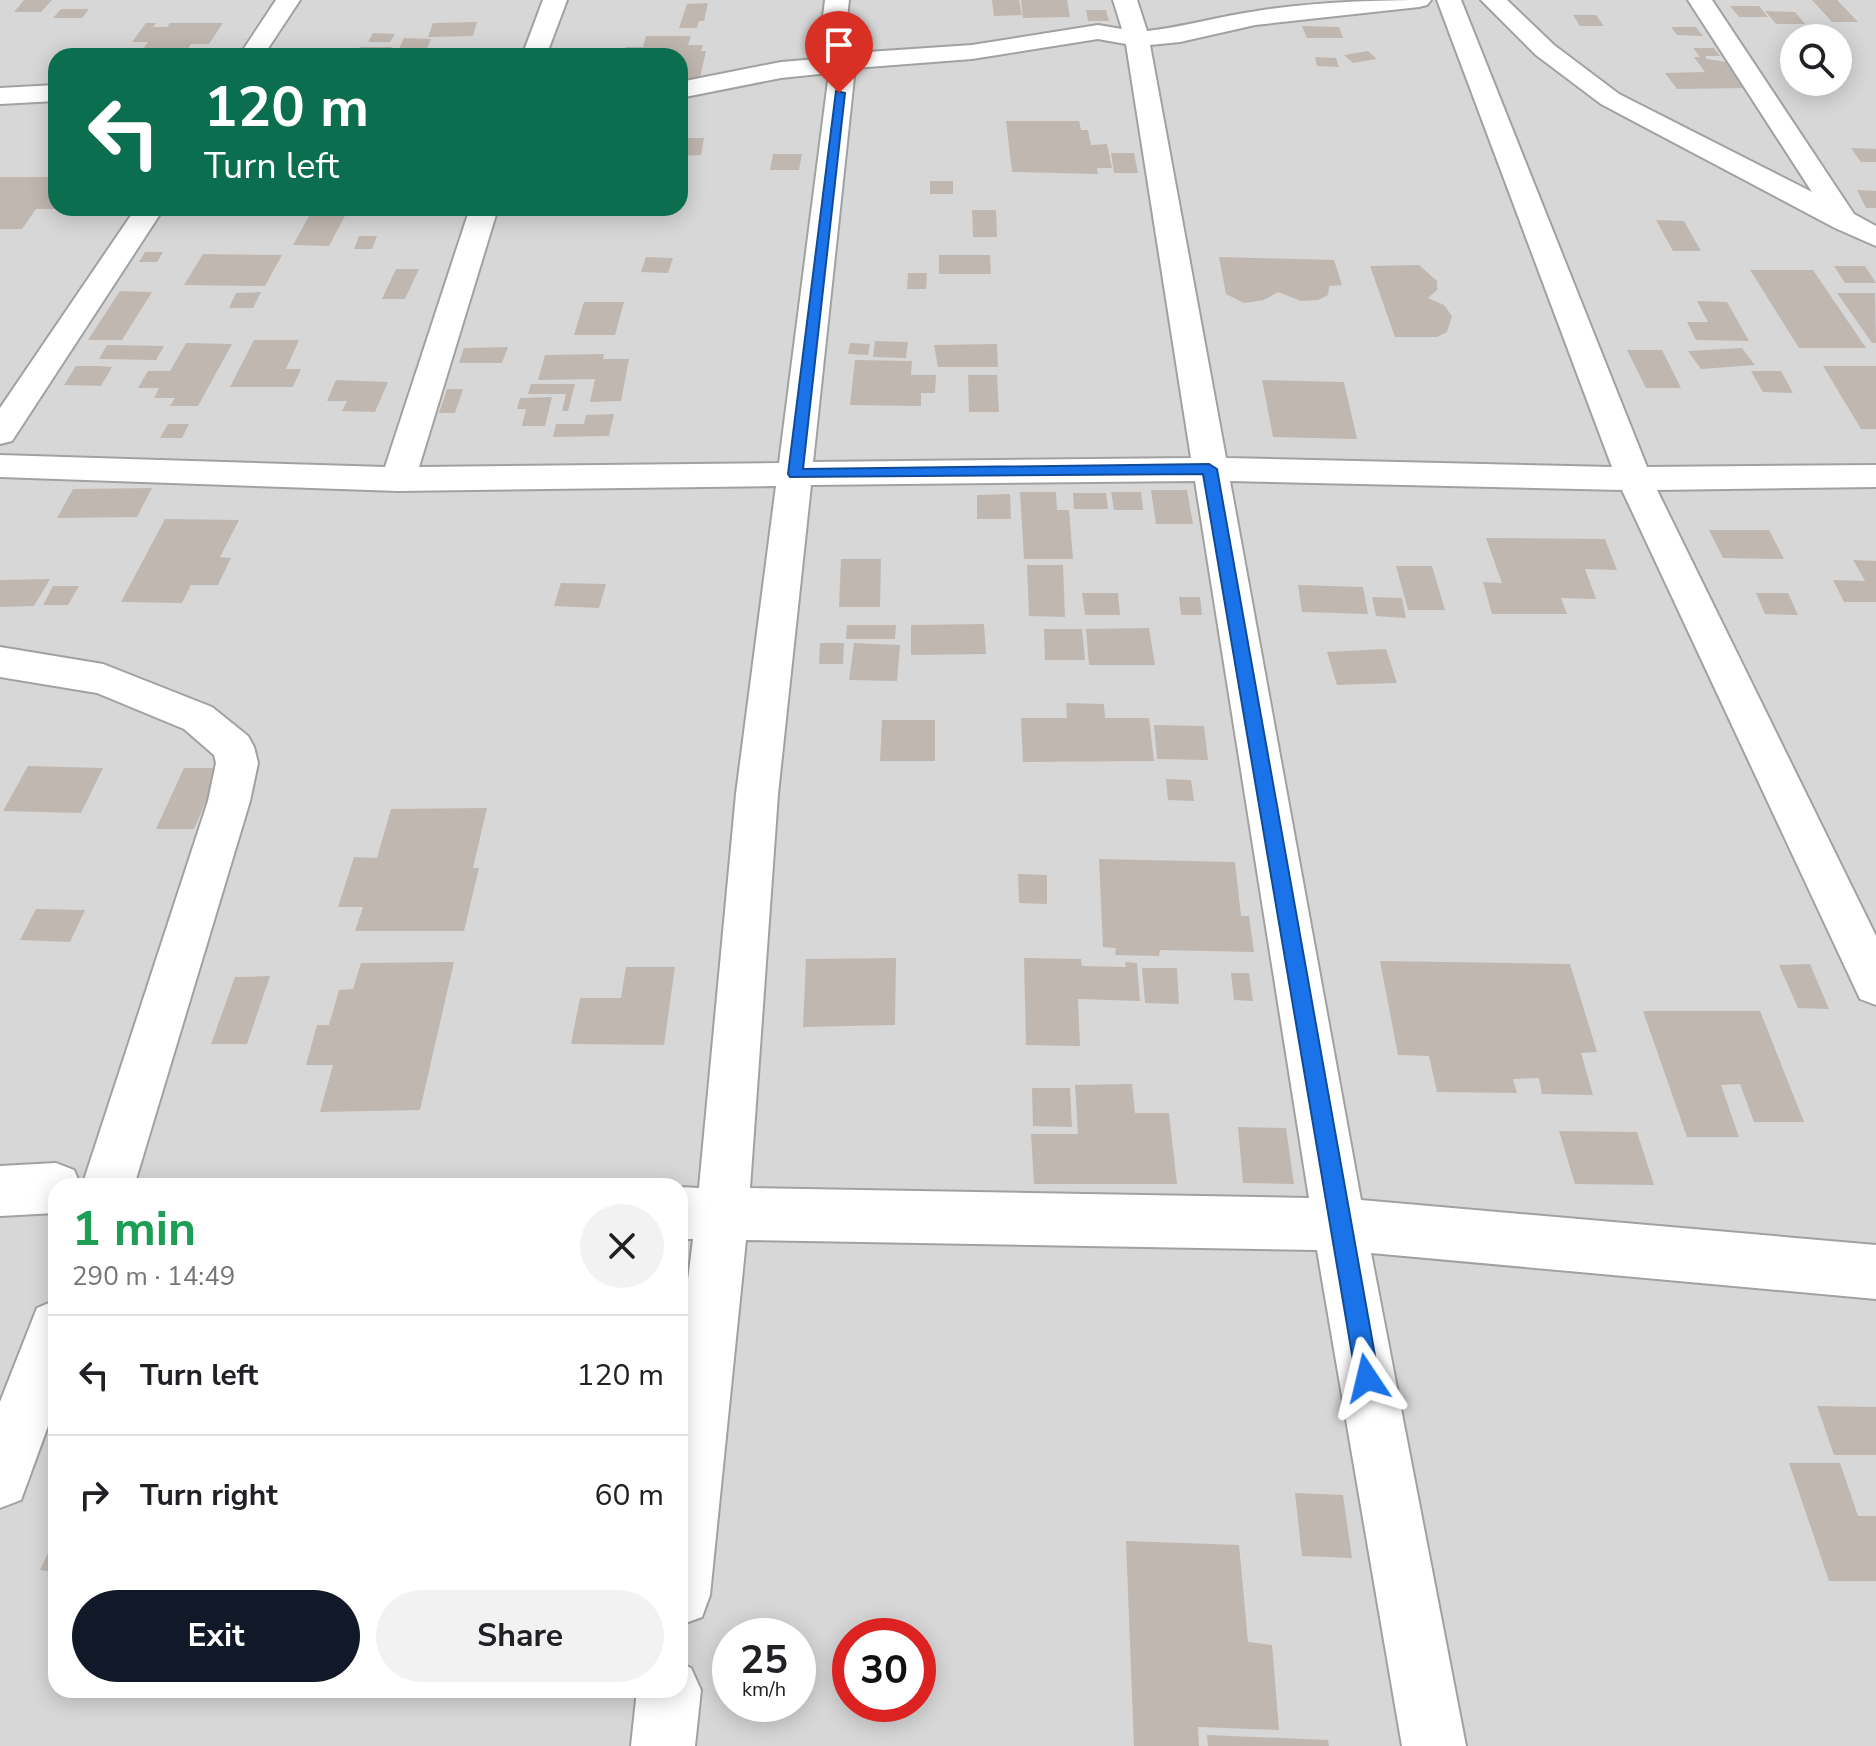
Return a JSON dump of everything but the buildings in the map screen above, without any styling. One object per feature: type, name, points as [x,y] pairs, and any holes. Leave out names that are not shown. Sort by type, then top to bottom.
[{"type":"street","points":[[256,48],[288,0]]},
{"type":"street","points":[[537,48],[555,0]]},
{"type":"street","points":[[688,1450],[701,1214],[757,794],[843,61],[834,25],[837,0]]},
{"type":"street","points":[[688,88],[781,70],[838,65],[843,61],[972,52],[1098,32],[1131,19],[1180,35],[1255,18],[1419,0]]},
{"type":"street","points":[[1449,0],[1634,479],[1876,984]]},
{"type":"street","points":[[1493,0],[1545,50],[1610,99],[1876,237]]},
{"type":"street","points":[[1700,0],[1846,224],[1876,261]]},
{"type":"street","points":[[1131,19],[1339,1224],[1434,1746]]},
{"type":"street","points":[[0,96],[48,93]]},
{"type":"street","points":[[0,433],[145,216]]},
{"type":"street","points":[[398,479],[481,216]]},
{"type":"street","points":[[0,466],[398,479],[1209,469],[1634,479],[1876,476]]},
{"type":"street","points":[[0,662],[103,679],[198,718],[233,747],[237,763],[229,801],[111,1178]]},
{"type":"street","points":[[0,1191],[48,1188]]},
{"type":"street","points":[[701,1214],[1339,1224],[1876,1272]]},
{"type":"street","points":[[0,1479],[48,1349]]},
{"type":"street","points":[[663,1746],[668,1698]]},
{"type":"shaded area","points":[[0,0],[1876,0],[1876,1746],[0,1746]]},
{"type":"route","points":[[839,93],[795,474],[1209,469],[1367,1378]]}]
